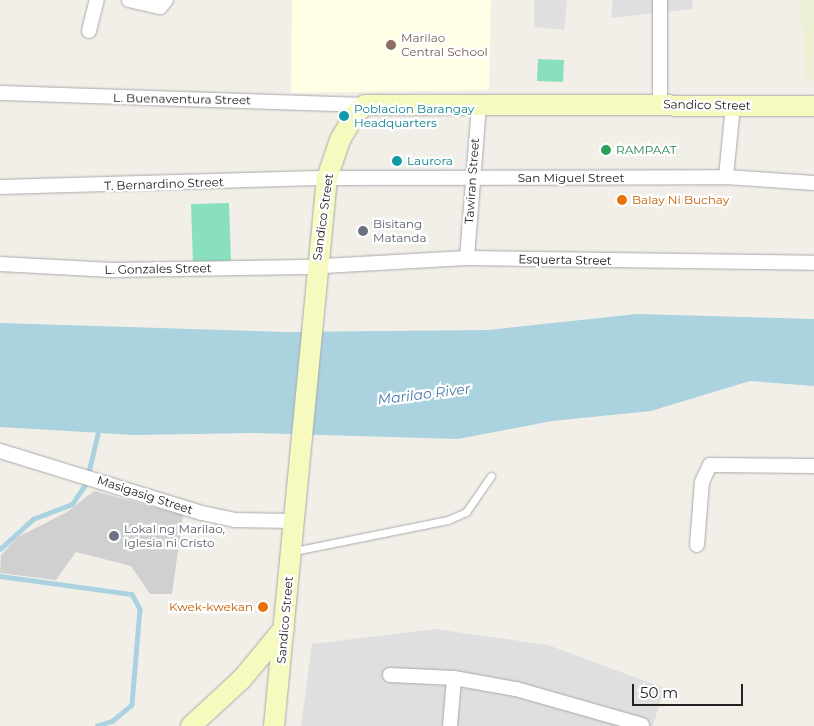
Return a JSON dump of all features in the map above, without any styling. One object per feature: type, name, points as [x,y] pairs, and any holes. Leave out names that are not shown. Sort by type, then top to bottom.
[{"type":"main road","name":"Sandico Street","points":[[274,726],[302,446],[316,266],[327,178],[340,140],[365,105],[814,106]]},
{"type":"main road","points":[[191,726],[242,680],[284,628]]},
{"type":"street","points":[[89,30],[97,0]]},
{"type":"street","points":[[129,0],[160,7],[166,0]]},
{"type":"street","points":[[660,0],[660,105]]},
{"type":"street","name":"L. Buenaventura Street","points":[[0,93],[365,105]]},
{"type":"street","name":"Tawiran Street","points":[[467,258],[471,179],[479,105]]},
{"type":"street","points":[[726,177],[733,106]]},
{"type":"street","name":"San Miguel Street","points":[[327,178],[726,177],[814,183]]},
{"type":"street","name":"T. Bernardino Street","points":[[0,187],[327,178]]},
{"type":"street","name":"Esquerta Street","points":[[316,266],[467,258],[814,263]]},
{"type":"street","name":"L. Gonzales Street","points":[[0,264],[112,270],[316,266]]},
{"type":"street","name":"Masigasig Street","points":[[0,451],[202,513],[234,520],[293,521]]},
{"type":"street","points":[[697,545],[702,482],[710,465],[814,466]]},
{"type":"street","points":[[390,675],[454,678],[582,706],[642,725]]},
{"type":"street","points":[[450,726],[454,678]]},
{"type":"lane","points":[[291,552],[448,520],[466,512],[491,476]]},
{"type":"shaded area","name":"Marilao Central School","points":[[292,0],[491,0],[489,90],[291,93]]},
{"type":"shaded area","points":[[534,0],[567,0],[564,30],[534,27]]},
{"type":"shaded area","points":[[613,0],[693,0],[692,9],[611,18]]},
{"type":"shaded area","points":[[800,0],[814,0],[814,80],[806,81]]},
{"type":"shaded area","points":[[94,491],[183,515],[172,594],[150,594],[131,566],[76,552],[56,580],[0,573],[1,555],[18,537],[67,512]]},
{"type":"shaded area","points":[[435,629],[548,645],[664,688],[653,726],[301,726],[312,644]]},
{"type":"green space","points":[[538,59],[564,60],[563,82],[537,81]]},
{"type":"green space","points":[[229,203],[231,263],[193,264],[191,204]]},
{"type":"water","name":"Marilao River","points":[[637,314],[814,319],[814,386],[750,381],[651,411],[552,421],[458,439],[252,433],[135,435],[0,427],[0,323],[285,332],[488,330]]},
{"type":"waterway","points":[[89,470],[99,428]]},
{"type":"waterway","points":[[0,549],[33,519],[72,504],[86,483]]},
{"type":"waterway","points":[[0,576],[132,594],[140,609],[132,705],[113,721],[98,726]]},
{"type":"place","name":"Marilao Central School","points":[[391,45]]},
{"type":"place","name":"Poblacion Barangay Headquarters","points":[[344,116]]},
{"type":"place","name":"RAMPAAT","points":[[606,150]]},
{"type":"place","name":"Laurora","points":[[397,161]]},
{"type":"place","name":"Balay Ni Buchay","points":[[622,200]]},
{"type":"place","name":"Bisitang Matanda","points":[[363,231]]},
{"type":"place","name":"Lokal ng Marilao, Iglesia ni Cristo","points":[[114,536]]},
{"type":"place","name":"Kwek-kwekan","points":[[263,607]]}]
